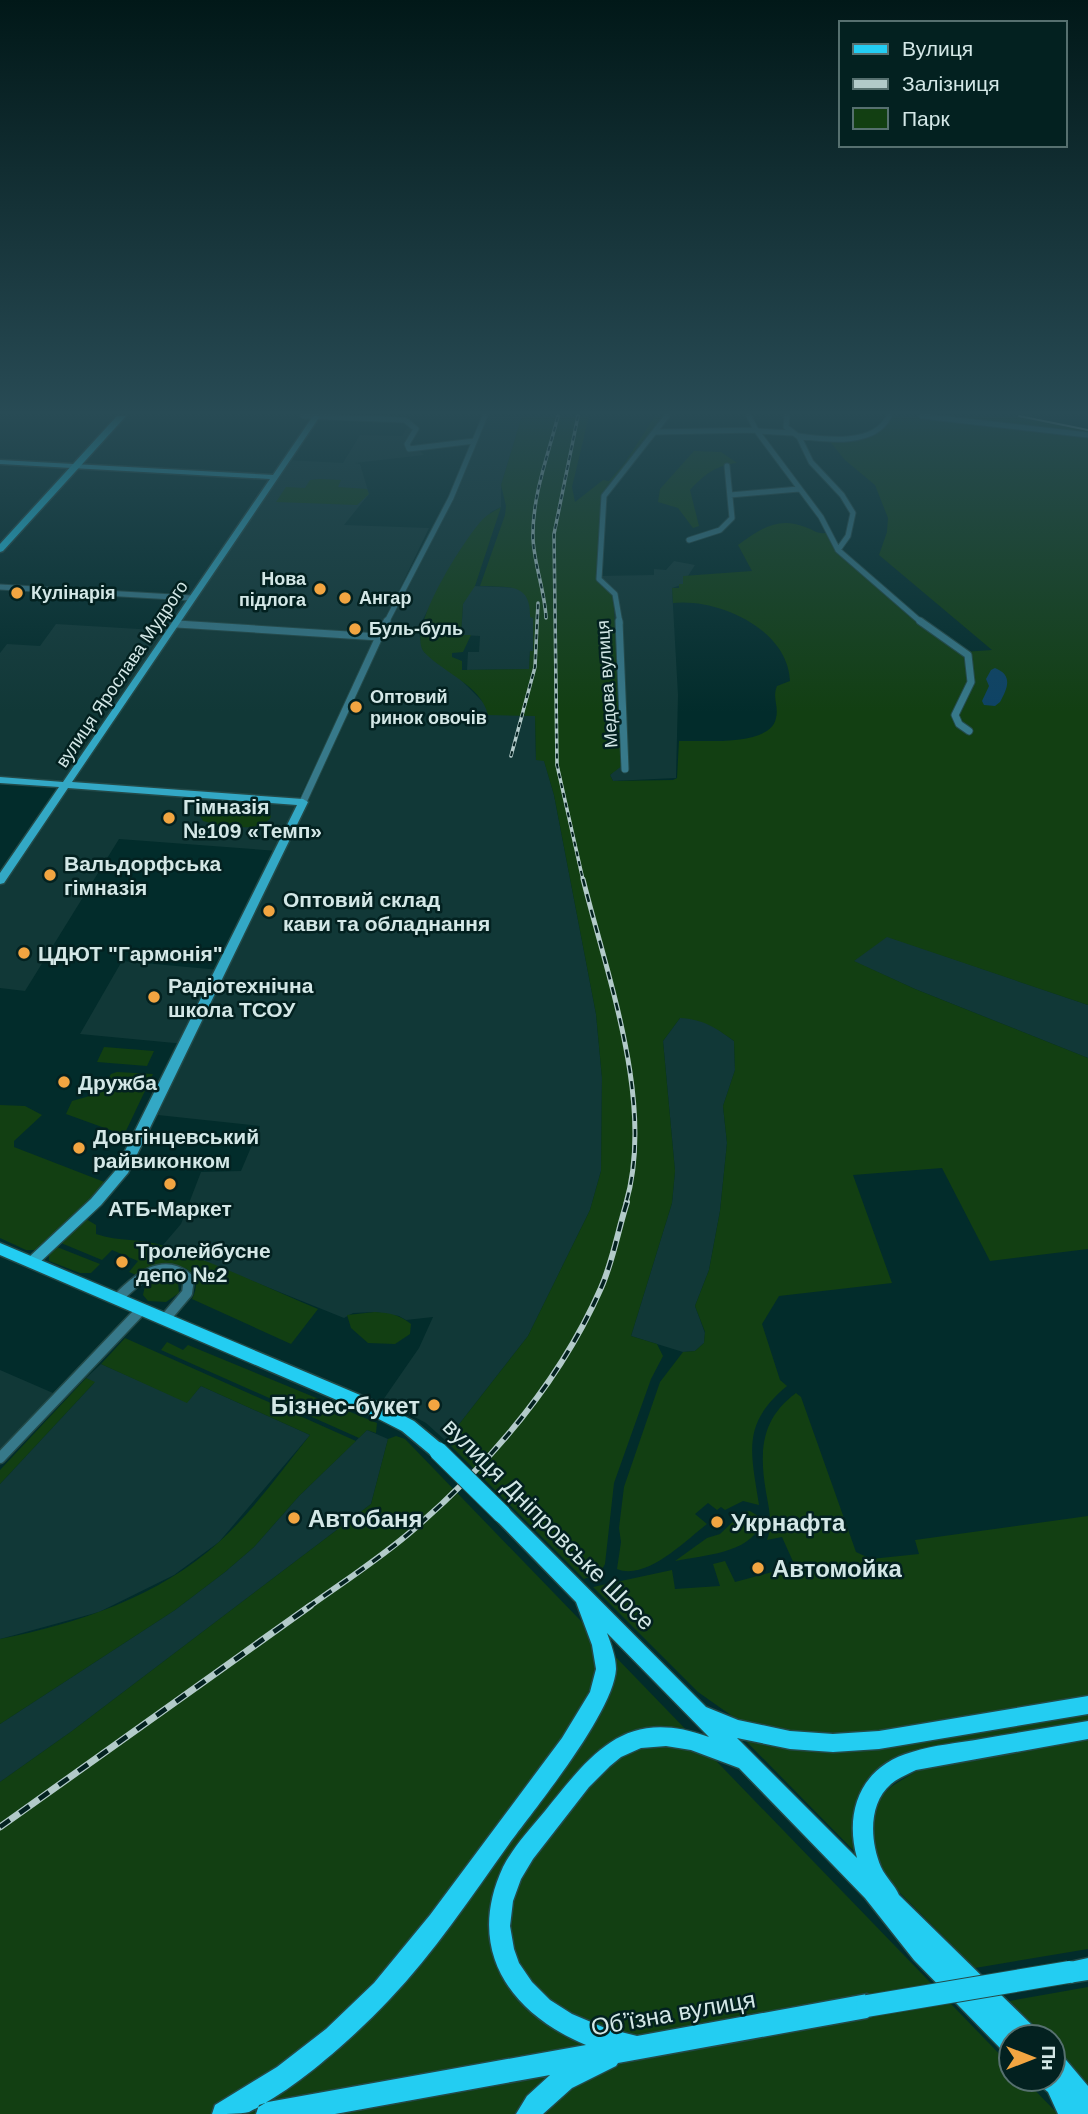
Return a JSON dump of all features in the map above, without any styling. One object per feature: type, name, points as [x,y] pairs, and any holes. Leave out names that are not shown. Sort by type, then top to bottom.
[{"type":"main road","points":[[0,550],[32,515]]},
{"type":"main road","name":"вулиця Дніпровське Шосе","points":[[0,1249],[395,1419],[438,1451],[873,1890],[922,1952],[997,2029]]},
{"type":"main road","points":[[224,2114],[295,2068],[334,2038],[382,1992],[438,1923],[569,1745],[598,1695],[606,1669],[602,1645],[582,1596]]},
{"type":"main road","points":[[696,1712],[737,1729],[790,1740],[833,1743],[879,1740],[1088,1705]]},
{"type":"main road","points":[[897,1907],[872,1874],[863,1842],[862,1819],[870,1793],[884,1777],[912,1761],[1088,1730]]},
{"type":"main road","points":[[639,2047],[588,2034],[568,2024],[544,2010],[516,1983],[504,1959],[499,1929],[500,1906],[505,1888],[524,1854],[583,1778],[601,1760],[625,1744],[648,1737],[680,1738],[712,1747],[747,1763]]},
{"type":"main road","name":"вулиця Дніпровське Шосе","points":[[873,1890],[897,1907],[1014,2023]]},
{"type":"main road","name":"Обʼїзна вулиця","points":[[268,2114],[1078,1970]]},
{"type":"main road","points":[[528,2114],[547,2091],[572,2074],[639,2047]]},
{"type":"main road","points":[[1067,2087],[1088,2106]]},
{"type":"main road","points":[[1061,2093],[1071,2114]]},
{"type":"street","name":"вулиця Ярослава Мудрого","points":[[0,881],[249,515]]},
{"type":"street","points":[[32,1262],[96,1202],[121,1173],[303,802],[379,637],[442,515]]},
{"type":"street","name":"Медова вулиця","points":[[603,515],[599,579],[615,594],[620,625],[625,769]]},
{"type":"street","points":[[689,540],[717,532],[727,525],[732,515]]},
{"type":"street","points":[[819,515],[838,550],[929,629],[968,655],[971,682],[955,715],[959,724],[969,731]]},
{"type":"street","points":[[838,550],[854,526],[854,515]]},
{"type":"street","points":[[0,587],[191,598]]},
{"type":"street","points":[[177,624],[379,637]]},
{"type":"street","points":[[0,779],[303,802]]},
{"type":"street","points":[[118,1298],[139,1277],[150,1272],[168,1269],[182,1272],[189,1279],[187,1293],[165,1319]]},
{"type":"street","points":[[0,1458],[142,1309]]},
{"type":"shaded area","points":[[250,515],[352,515],[344,525],[429,528],[298,801],[303,802],[278,851],[119,839],[25,991],[0,988],[0,881],[67,785],[0,780],[0,653],[7,644],[40,646],[56,624],[172,631]]},
{"type":"shaded area","points":[[441,515],[489,515],[459,552],[423,619],[419,634],[424,652],[454,673],[486,705],[535,716],[536,760],[544,760],[554,795],[596,1014],[602,1078],[601,1171],[590,1210],[528,1336],[446,1441],[426,1423],[383,1400],[419,1348],[433,1317],[406,1320],[399,1316],[375,1312],[353,1313],[344,1318],[163,1245],[181,1224],[201,1172],[241,1171],[260,1126],[158,1115],[363,675]]},
{"type":"shaded area","points":[[674,561],[695,565],[688,576],[683,577],[684,584],[672,588],[678,695],[676,778],[613,781],[610,775],[614,771],[613,595],[599,584],[597,576],[654,575],[654,569],[666,570]]},
{"type":"shaded area","points":[[473,586],[519,588],[527,595],[531,604],[530,617],[533,617],[533,651],[530,651],[529,669],[467,670],[468,652],[479,652],[480,636],[461,635],[463,604]]},
{"type":"shaded area","points":[[886,936],[1088,1005],[1088,1058],[915,989],[853,961]]},
{"type":"shaded area","name":"Радіотехнічна школа ТСОУ","points":[[122,961],[220,970],[185,1044],[80,1034]]},
{"type":"shaded area","points":[[680,1018],[696,1018],[712,1025],[734,1041],[735,1070],[723,1106],[727,1143],[720,1211],[709,1270],[695,1306],[705,1333],[704,1343],[695,1351],[683,1352],[631,1336],[672,1203],[675,1171],[663,1041]]},
{"type":"shaded area","points":[[101,1364],[187,1402],[201,1386],[310,1435],[219,1542],[174,1575],[99,1612],[0,1639],[0,1484],[94,1383],[86,1378]]},
{"type":"shaded area","points":[[0,1370],[53,1393],[0,1449]]},
{"type":"shaded area","points":[[367,1430],[388,1439],[371,1504],[72,1731],[0,1782],[0,1724],[175,1610],[225,1572],[254,1547],[299,1496]]},
{"type":"green space","points":[[488,515],[498,515],[475,586],[463,604],[461,635],[471,635],[463,652],[452,653],[452,657],[462,661],[462,670],[529,669],[530,651],[533,651],[533,618],[530,617],[526,597],[522,592],[508,587],[480,586],[505,515],[601,515],[597,579],[613,594],[623,765],[610,775],[613,781],[673,780],[677,778],[679,741],[749,738],[762,734],[771,727],[777,714],[777,686],[790,681],[786,663],[777,646],[764,632],[729,612],[710,606],[673,603],[672,588],[679,588],[679,584],[683,584],[683,576],[752,571],[738,545],[753,534],[769,526],[786,523],[826,533],[837,551],[963,652],[992,650],[879,555],[887,532],[887,515],[1088,515],[1088,1005],[887,937],[854,961],[915,989],[1088,1058],[1088,1249],[990,1261],[942,1168],[853,1175],[892,1283],[779,1296],[762,1324],[780,1380],[787,1386],[772,1400],[756,1426],[752,1454],[759,1505],[743,1501],[725,1510],[721,1507],[717,1510],[708,1503],[695,1514],[707,1524],[677,1549],[652,1565],[640,1569],[617,1569],[624,1487],[660,1382],[683,1352],[695,1351],[704,1343],[705,1332],[695,1306],[709,1270],[720,1211],[727,1143],[723,1106],[735,1070],[734,1041],[709,1025],[680,1018],[663,1041],[675,1171],[672,1203],[631,1336],[657,1344],[663,1356],[651,1379],[614,1483],[605,1564],[600,1573],[584,1579],[446,1441],[528,1336],[590,1210],[601,1171],[602,1078],[596,1014],[554,795],[544,761],[536,760],[535,716],[488,715],[470,687],[431,659],[424,652],[420,641],[430,605],[452,563],[483,519]]},
{"type":"green space","points":[[683,515],[696,515],[699,526],[693,528]]},
{"type":"green space","points":[[215,805],[263,808],[269,811],[271,817],[259,826],[250,827],[203,821],[200,816],[202,811]]},
{"type":"green space","points":[[104,1047],[154,1051],[147,1066],[97,1062]]},
{"type":"green space","points":[[111,1074],[153,1074],[124,1135],[66,1114],[72,1101],[100,1093]]},
{"type":"green space","points":[[0,1105],[25,1106],[42,1115],[14,1141],[14,1147],[107,1183],[92,1201],[35,1250],[26,1250],[0,1238]]},
{"type":"green space","points":[[86,1219],[96,1225],[96,1234],[164,1246],[318,1309],[291,1344],[192,1299],[196,1286],[194,1276],[188,1270],[179,1267],[157,1267],[136,1275],[129,1272],[138,1261],[112,1250],[102,1260],[61,1243]]},
{"type":"green space","points":[[57,1247],[100,1264],[91,1273],[80,1273],[49,1261],[49,1254]]},
{"type":"green space","points":[[163,1277],[178,1282],[179,1293],[166,1302],[148,1301],[143,1295],[145,1286],[153,1279]]},
{"type":"green space","points":[[375,1312],[394,1315],[407,1321],[411,1324],[410,1334],[395,1344],[368,1343],[351,1328],[347,1315]]},
{"type":"green space","points":[[125,1338],[356,1441],[299,1496],[254,1547],[225,1572],[175,1610],[0,1724],[0,1639],[88,1616],[171,1578],[196,1561],[231,1530],[310,1435],[201,1386],[187,1403],[101,1364]]},
{"type":"green space","points":[[167,1342],[183,1350],[188,1345],[377,1423],[376,1433],[367,1430],[359,1438],[161,1350]]},
{"type":"green space","points":[[86,1378],[95,1382],[0,1484],[0,1470]]},
{"type":"green space","points":[[796,1393],[801,1397],[856,1552],[871,1559],[919,1554],[915,1540],[1088,1516],[1088,1697],[881,1733],[836,1736],[791,1734],[742,1723],[698,1692],[593,1587],[672,1570],[675,1589],[720,1586],[713,1564],[725,1561],[735,1582],[795,1566],[782,1537],[767,1540],[770,1516],[763,1450],[769,1425],[784,1403]]},
{"type":"green space","points":[[396,1436],[405,1439],[997,2052],[997,2093],[1038,2093],[1058,2114],[0,2114],[0,1782],[72,1731],[371,1504],[388,1439]]},
{"type":"green space","points":[[750,1511],[758,1516],[761,1524],[746,1542],[724,1552],[675,1561],[707,1538],[720,1534],[743,1512]]},
{"type":"green space","points":[[1088,1711],[1088,1725],[881,1771],[863,1860],[740,1735],[791,1749]]},
{"type":"green space","points":[[1088,1740],[1088,1949],[975,1968],[879,1872],[869,1821],[878,1799],[892,1786],[918,1770]]},
{"type":"green space","points":[[1088,1987],[1088,2086],[1067,2065],[1067,2023],[1025,2023],[1004,2002]]},
{"type":"water","points":[[995,668],[1007,678],[1007,687],[995,706],[984,705],[982,701],[989,686],[986,679]]},
{"type":"railway","points":[[534,515],[534,548],[546,618]]},
{"type":"railway","points":[[558,515],[554,534],[557,765],[583,880]]},
{"type":"railway","points":[[511,756],[535,667],[538,603]]},
{"type":"railway","points":[[583,879],[615,998],[631,1083],[635,1124],[633,1165],[626,1203]]},
{"type":"railway","points":[[307,1608],[414,1529],[470,1476],[521,1419],[544,1388],[584,1323],[605,1278],[627,1202]]},
{"type":"railway","points":[[0,1827],[310,1606]]},
{"type":"place","name":"Нова підлога","points":[[320,589]]},
{"type":"place","name":"Кулінарія","points":[[17,593]]},
{"type":"place","name":"Ангар","points":[[345,598]]},
{"type":"place","name":"Буль-буль","points":[[355,629]]},
{"type":"place","name":"Оптовий ринок овочів","points":[[356,707]]},
{"type":"place","name":"Гімназія №109 «Темп»","points":[[169,818]]},
{"type":"place","name":"Вальдорфська гімназія","points":[[50,875]]},
{"type":"place","name":"Оптовий склад кави та обладнання","points":[[269,911]]},
{"type":"place","name":"ЦДЮТ \"Гармонія\"","points":[[24,953]]},
{"type":"place","name":"Радіотехнічна школа ТСОУ","points":[[154,997]]},
{"type":"place","name":"Дружба","points":[[64,1082]]},
{"type":"place","name":"Довгінцевський райвиконком","points":[[79,1148]]},
{"type":"place","name":"АТБ-Маркет","points":[[170,1184]]},
{"type":"place","name":"Тролейбусне депо №2","points":[[122,1262]]},
{"type":"place","name":"Бізнес-букет","points":[[434,1405]]},
{"type":"place","name":"Автобаня","points":[[294,1518]]},
{"type":"place","name":"Укрнафта","points":[[717,1522]]},
{"type":"place","name":"Автомойка","points":[[758,1568]]}]
